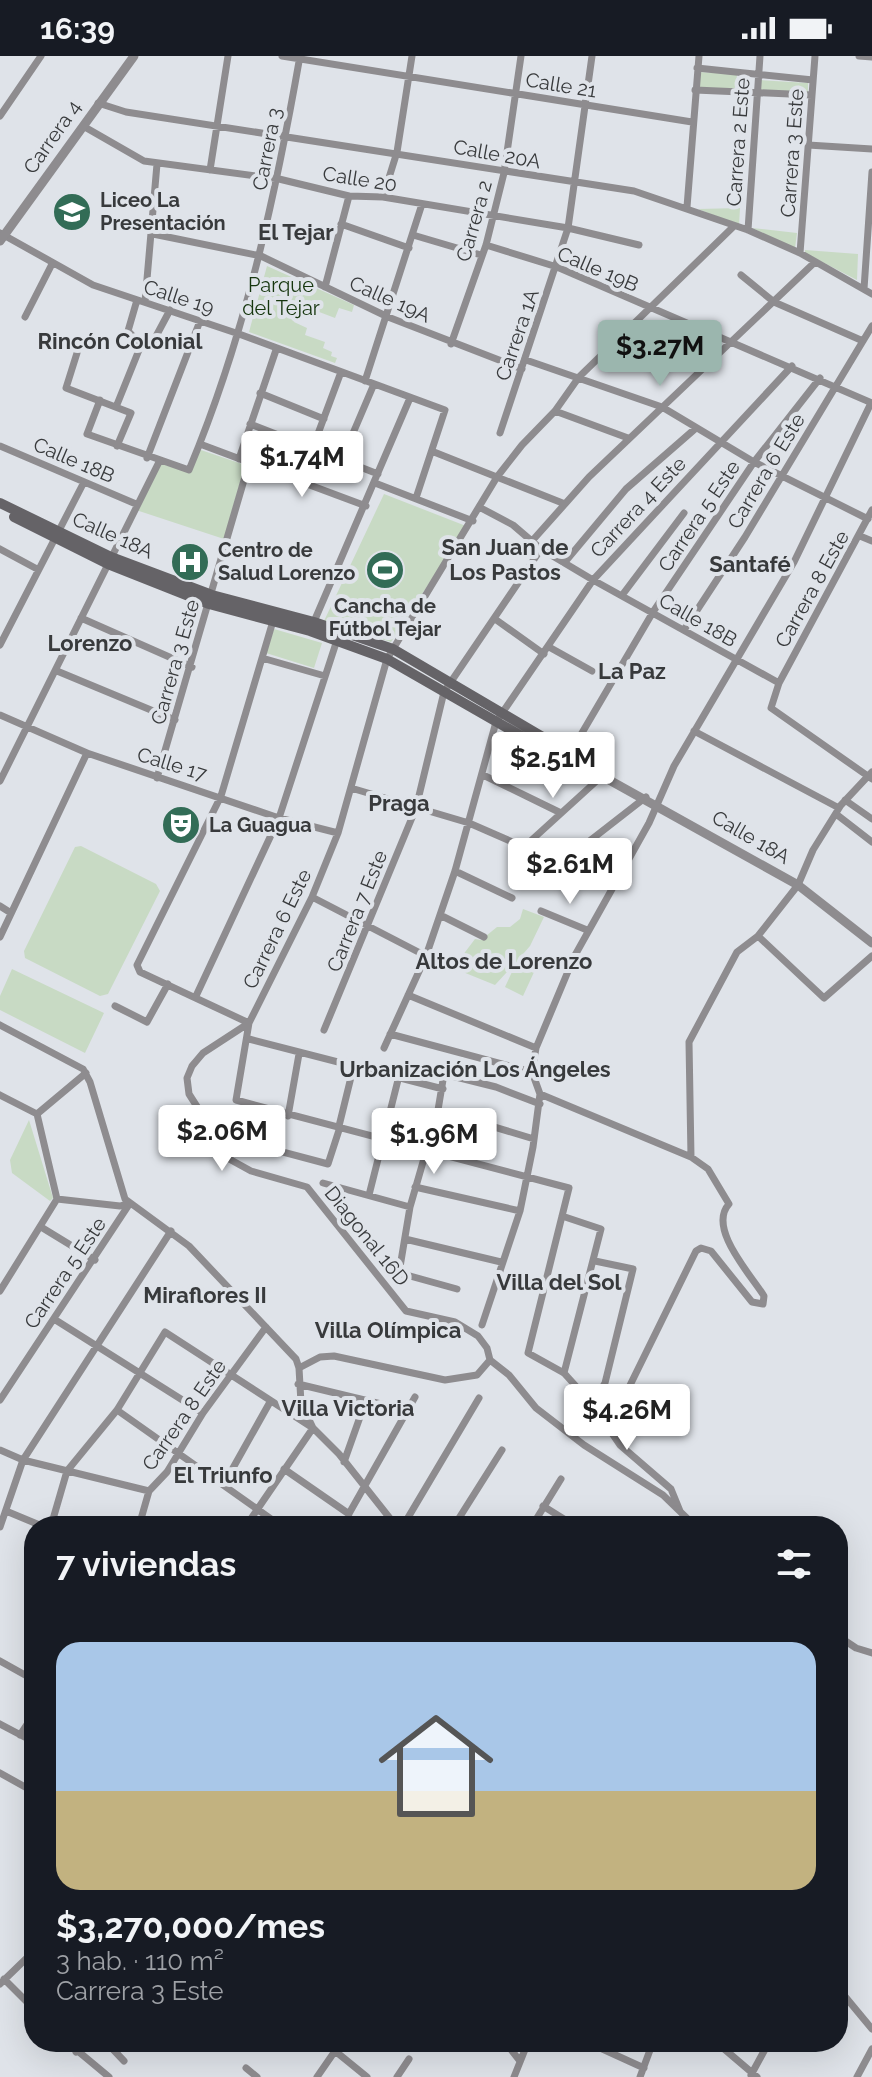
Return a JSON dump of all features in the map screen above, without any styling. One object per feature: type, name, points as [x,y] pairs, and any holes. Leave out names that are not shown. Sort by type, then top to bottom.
[{"type":"main road","name":"Calle 18A","points":[[0,503],[110,561],[273,621],[312,626],[337,640],[390,654]]},
{"type":"main road","name":"Calle 18A","points":[[0,510],[55,533]]},
{"type":"main road","name":"Calle 18A","points":[[211,600],[312,626],[390,654],[602,776]]},
{"type":"street","points":[[0,116],[41,56]]},
{"type":"street","name":"Carrera 4","points":[[1,237],[134,56]]},
{"type":"street","points":[[210,170],[228,56]]},
{"type":"street","name":"Calle 21","points":[[282,56],[692,122]]},
{"type":"street","points":[[383,197],[397,152],[412,56]]},
{"type":"street","name":"Carrera 2","points":[[451,344],[486,245],[504,173],[521,56]]},
{"type":"street","name":"Carrera 1A","points":[[500,433],[568,228],[592,56]]},
{"type":"street","points":[[687,207],[699,56]]},
{"type":"street","name":"Carrera 2 Este","points":[[748,230],[760,56]]},
{"type":"street","name":"Carrera 3 Este","points":[[800,253],[815,56]]},
{"type":"street","points":[[859,56],[872,57]]},
{"type":"street","name":"Carrera 3","points":[[189,470],[239,334],[261,256],[279,179],[300,57]]},
{"type":"street","points":[[697,68],[813,80]]},
{"type":"street","points":[[695,90],[812,95]]},
{"type":"street","name":"Calle 20A","points":[[98,103],[126,112],[217,127],[397,152],[504,173],[634,191],[748,230],[800,253],[868,291]]},
{"type":"street","name":"Calle 20","points":[[83,126],[135,157],[157,164],[279,179],[349,196],[383,197],[568,228],[639,245]]},
{"type":"street","points":[[808,145],[872,149]]},
{"type":"street","points":[[141,345],[128,331],[141,301],[153,234],[157,164]]},
{"type":"street","points":[[868,291],[872,172]]},
{"type":"street","points":[[325,287],[349,196]]},
{"type":"street","points":[[342,459],[369,383],[422,204]]},
{"type":"street","points":[[341,224],[409,248]]},
{"type":"street","name":"Carrera 2 Este","points":[[390,654],[497,477],[522,445],[555,411],[579,377],[733,227]]},
{"type":"street","name":"Calle 19A","points":[[153,234],[261,256],[388,317],[522,369]]},
{"type":"street","points":[[413,235],[481,255]]},
{"type":"street","name":"Calle 19","points":[[1,237],[93,285],[239,334],[445,410],[434,452]]},
{"type":"street","name":"Calle 19B","points":[[486,245],[557,267],[872,403]]},
{"type":"street","points":[[532,541],[628,438],[815,262]]},
{"type":"street","points":[[25,317],[52,264]]},
{"type":"street","points":[[741,275],[774,302],[863,341]]},
{"type":"street","points":[[116,407],[141,345],[154,340],[170,310]]},
{"type":"street","points":[[147,458],[200,321]]},
{"type":"street","name":"Carrera 6 Este","points":[[684,630],[872,326]]},
{"type":"street","points":[[239,459],[276,350]]},
{"type":"street","points":[[77,353],[66,388],[131,413],[117,446]]},
{"type":"street","points":[[526,360],[662,407],[754,462],[868,519]]},
{"type":"street","name":"Carrera 4 Este","points":[[499,719],[593,580],[792,366]]},
{"type":"street","points":[[300,482],[310,448],[341,372]]},
{"type":"street","name":"Carrera 5 Este","points":[[568,757],[653,612],[754,462],[820,378]]},
{"type":"street","points":[[260,393],[324,419]]},
{"type":"street","points":[[312,626],[410,398]]},
{"type":"street","name":"Calle 18B","points":[[100,400],[87,434],[147,458],[189,470]]},
{"type":"street","points":[[560,864],[650,800],[738,661],[827,499],[872,403]]},
{"type":"street","points":[[555,411],[628,438]]},
{"type":"street","points":[[250,424],[378,474]]},
{"type":"street","points":[[565,562],[626,489],[696,428]]},
{"type":"street","points":[[200,444],[366,506]]},
{"type":"street","name":"Calle 18B","points":[[0,446],[136,504]]},
{"type":"street","points":[[416,498],[434,452],[565,504]]},
{"type":"street","points":[[0,781],[159,462]]},
{"type":"street","name":"Carrera 3 Este","points":[[157,778],[192,667],[249,463]]},
{"type":"street","points":[[0,645],[55,533],[84,482]]},
{"type":"street","points":[[375,483],[473,521]]},
{"type":"street","name":"Calle 18B","points":[[479,507],[513,525],[541,549],[593,580],[779,683]]},
{"type":"street","name":"Carrera 8 Este","points":[[779,683],[872,510]]},
{"type":"street","points":[[623,594],[684,513]]},
{"type":"street","points":[[860,536],[872,541]]},
{"type":"street","points":[[0,549],[37,569]]},
{"type":"street","name":"Carrera 7 Este","points":[[324,1030],[416,808],[447,687],[541,549]]},
{"type":"street","points":[[81,618],[192,667]]},
{"type":"street","points":[[495,619],[546,650],[592,671]]},
{"type":"street","points":[[273,621],[221,796],[137,969],[249,1023],[249,1039],[236,1100],[569,1188],[528,1353],[564,1373],[592,1404],[620,1445],[671,1489],[685,1516]]},
{"type":"street","points":[[196,996],[279,818],[337,640]]},
{"type":"street","name":"Carrera 6 Este","points":[[249,1023],[312,897],[338,833],[390,654]]},
{"type":"street","points":[[262,658],[325,676]]},
{"type":"street","points":[[57,671],[175,720]]},
{"type":"street","points":[[691,1157],[689,1042],[737,952],[758,936],[798,885],[813,850],[845,800],[871,775],[771,708],[779,683]]},
{"type":"street","name":"Calle 17","points":[[0,715],[87,753],[157,778],[221,796],[279,818],[338,833]]},
{"type":"street","points":[[384,1048],[426,956],[455,871],[499,719]]},
{"type":"street","points":[[694,731],[838,811],[872,842]]},
{"type":"street","points":[[0,937],[87,753]]},
{"type":"street","points":[[483,775],[561,813]]},
{"type":"street","points":[[351,788],[469,823],[524,847],[602,776]]},
{"type":"street","name":"Calle 18A","points":[[602,776],[798,885],[872,943]]},
{"type":"street","points":[[482,1325],[520,1211],[527,1177],[540,1104],[540,1094],[532,1072],[536,1048],[587,930],[649,823],[650,800]]},
{"type":"street","points":[[845,800],[872,819]]},
{"type":"street","points":[[455,871],[512,898]]},
{"type":"street","points":[[312,897],[368,929],[426,956]]},
{"type":"street","points":[[0,906],[11,913]]},
{"type":"street","points":[[541,911],[587,930]]},
{"type":"street","points":[[440,915],[484,937]]},
{"type":"street","points":[[758,936],[824,998],[872,956]]},
{"type":"street","points":[[115,1006],[147,1022],[168,984]]},
{"type":"street","points":[[408,995],[536,1048]]},
{"type":"street","name":"Diagonal 16D","points":[[249,1023],[203,1053],[187,1078],[189,1094],[218,1135],[231,1160],[239,1166],[307,1187],[406,1311],[455,1322],[478,1336],[487,1348],[490,1360],[509,1375],[536,1408],[584,1445],[663,1495],[680,1511]]},
{"type":"street","points":[[0,1025],[86,1073],[121,1189],[130,1203],[171,1231],[296,1359],[301,1403],[313,1428]]},
{"type":"street","points":[[390,1034],[532,1072]]},
{"type":"street","points":[[249,1039],[443,1089]]},
{"type":"street","points":[[288,1116],[299,1054]]},
{"type":"street","points":[[218,1135],[328,1164],[354,1065]]},
{"type":"street","points":[[37,1114],[86,1073]]},
{"type":"street","points":[[457,1289],[399,1273],[410,1207],[438,1110],[444,1074],[496,1087],[540,1104]]},
{"type":"street","points":[[369,1195],[399,1076]]},
{"type":"street","points":[[540,1094],[691,1157],[708,1169],[729,1204],[722,1215],[723,1231],[764,1296],[763,1304],[752,1302],[711,1251],[701,1248],[696,1251],[609,1428]]},
{"type":"street","points":[[0,1095],[37,1114],[57,1199],[0,1291]]},
{"type":"street","points":[[438,1110],[534,1139]]},
{"type":"street","points":[[323,1183],[410,1207]]},
{"type":"street","points":[[415,1187],[520,1211]]},
{"type":"street","points":[[57,1199],[120,1206],[130,1203]]},
{"type":"street","name":"Carrera 5 Este","points":[[0,1400],[3,1388],[95,1260],[130,1203]]},
{"type":"street","points":[[562,1216],[601,1229],[564,1373]]},
{"type":"street","points":[[41,1227],[95,1260]]},
{"type":"street","points":[[0,1527],[23,1460],[171,1231]]},
{"type":"street","points":[[405,1239],[501,1262]]},
{"type":"street","points":[[592,1404],[605,1383],[633,1269],[595,1261]]},
{"type":"street","points":[[54,1319],[203,1413]]},
{"type":"street","name":"Carrera 8 Este","points":[[142,1516],[149,1491],[167,1472],[203,1413],[266,1327]]},
{"type":"street","points":[[54,1516],[67,1471],[117,1410],[165,1332],[229,1377],[313,1428],[339,1454],[388,1516]]},
{"type":"street","points":[[299,1368],[320,1357],[334,1356],[445,1380],[477,1375],[490,1360]]},
{"type":"street","points":[[298,1384],[406,1410]]},
{"type":"street","points":[[284,1469],[349,1514],[415,1397]]},
{"type":"street","points":[[409,1516],[479,1398]]},
{"type":"street","points":[[344,1462],[366,1400]]},
{"type":"street","points":[[224,1484],[270,1402]]},
{"type":"street","points":[[117,1410],[266,1516]]},
{"type":"street","points":[[252,1516],[313,1428]]},
{"type":"street","points":[[0,1450],[23,1460],[149,1491]]},
{"type":"street","points":[[460,1516],[502,1450]]},
{"type":"street","points":[[538,1516],[561,1479]]},
{"type":"street","points":[[543,1506],[559,1516]]},
{"type":"street","points":[[6,1511],[24,1518]]},
{"type":"street","points":[[848,1643],[872,1653]]},
{"type":"street","points":[[0,1661],[24,1674]]},
{"type":"street","points":[[0,1724],[24,1737]]},
{"type":"street","points":[[20,1735],[24,1729]]},
{"type":"street","points":[[0,1773],[24,1786]]},
{"type":"street","points":[[24,1960],[2,1981],[24,2000]]},
{"type":"street","points":[[848,2000],[872,2029]]},
{"type":"street","points":[[857,2077],[872,2049]]},
{"type":"street","points":[[76,2052],[109,2077]]},
{"type":"street","points":[[115,2052],[124,2061]]},
{"type":"street","points":[[317,2077],[334,2052]]},
{"type":"street","points":[[336,2052],[367,2077]]},
{"type":"street","points":[[513,2052],[520,2061]]},
{"type":"street","points":[[514,2077],[524,2052]]},
{"type":"street","points":[[606,2052],[651,2077]]},
{"type":"street","points":[[642,2073],[649,2052]]},
{"type":"street","points":[[727,2052],[753,2076],[764,2052]]},
{"type":"street","points":[[397,2077],[409,2059]]},
{"type":"street","points":[[246,2068],[257,2077]]},
{"type":"green space","points":[[698,72],[737,74],[736,91],[697,88]]},
{"type":"green space","points":[[760,80],[808,83],[808,94],[759,91]]},
{"type":"green space","points":[[740,208],[739,225],[698,209]]},
{"type":"green space","points":[[752,228],[797,233],[795,248]]},
{"type":"green space","points":[[805,250],[858,254],[857,280],[805,253]]},
{"type":"green space","name":"Parque del Tejar","points":[[267,266],[354,305],[352,312],[339,308],[335,318],[314,310],[312,314],[299,310],[294,322],[307,328],[305,335],[325,342],[323,348],[337,358],[335,363],[249,332]]},
{"type":"green space","points":[[198,449],[245,465],[224,539],[136,510],[161,464],[190,471]]},
{"type":"green space","name":"Cancha de Fútbol Tejar","points":[[384,494],[466,526],[391,642],[324,621]]},
{"type":"green space","points":[[274,629],[322,643],[314,668],[266,653]]},
{"type":"green space","points":[[81,846],[156,884],[160,891],[108,994],[100,996],[25,958],[24,951],[75,847]]},
{"type":"green space","points":[[523,909],[544,917],[530,946],[495,985],[453,968],[475,939],[481,940],[497,927],[510,927],[520,919]]},
{"type":"green space","points":[[517,961],[535,970],[523,996],[505,987]]},
{"type":"green space","points":[[12,969],[104,1013],[85,1053],[0,1010],[0,996]]},
{"type":"green space","points":[[29,1120],[53,1198],[50,1201],[12,1173],[10,1160]]},
{"type":"place","name":"Liceo La Presentación","points":[[72,212]]},
{"type":"place","name":"Centro de Salud Lorenzo","points":[[190,562]]},
{"type":"place","name":"Cancha de Fútbol Tejar","points":[[385,570]]},
{"type":"place","name":"La Guagua","points":[[181,825]]},
{"type":"district","name":"El Tejar","points":[[296,232]]},
{"type":"district","name":"Rincón Colonial","points":[[120,341]]},
{"type":"district","name":"San Juan de Los Pastos","points":[[505,560]]},
{"type":"district","name":"Santafé","points":[[750,564]]},
{"type":"district","name":"Lorenzo","points":[[90,643]]},
{"type":"district","name":"La Paz","points":[[632,671]]},
{"type":"district","name":"Praga","points":[[399,803]]},
{"type":"district","name":"Altos de Lorenzo","points":[[504,961]]},
{"type":"district","name":"Urbanización Los Ángeles","points":[[475,1069]]},
{"type":"district","name":"Villa del Sol","points":[[559,1282]]},
{"type":"district","name":"Miraflores II","points":[[205,1295]]},
{"type":"district","name":"Villa Olímpica","points":[[388,1330]]},
{"type":"district","name":"Villa Victoria","points":[[348,1408]]},
{"type":"district","name":"El Triunfo","points":[[223,1475]]}]
